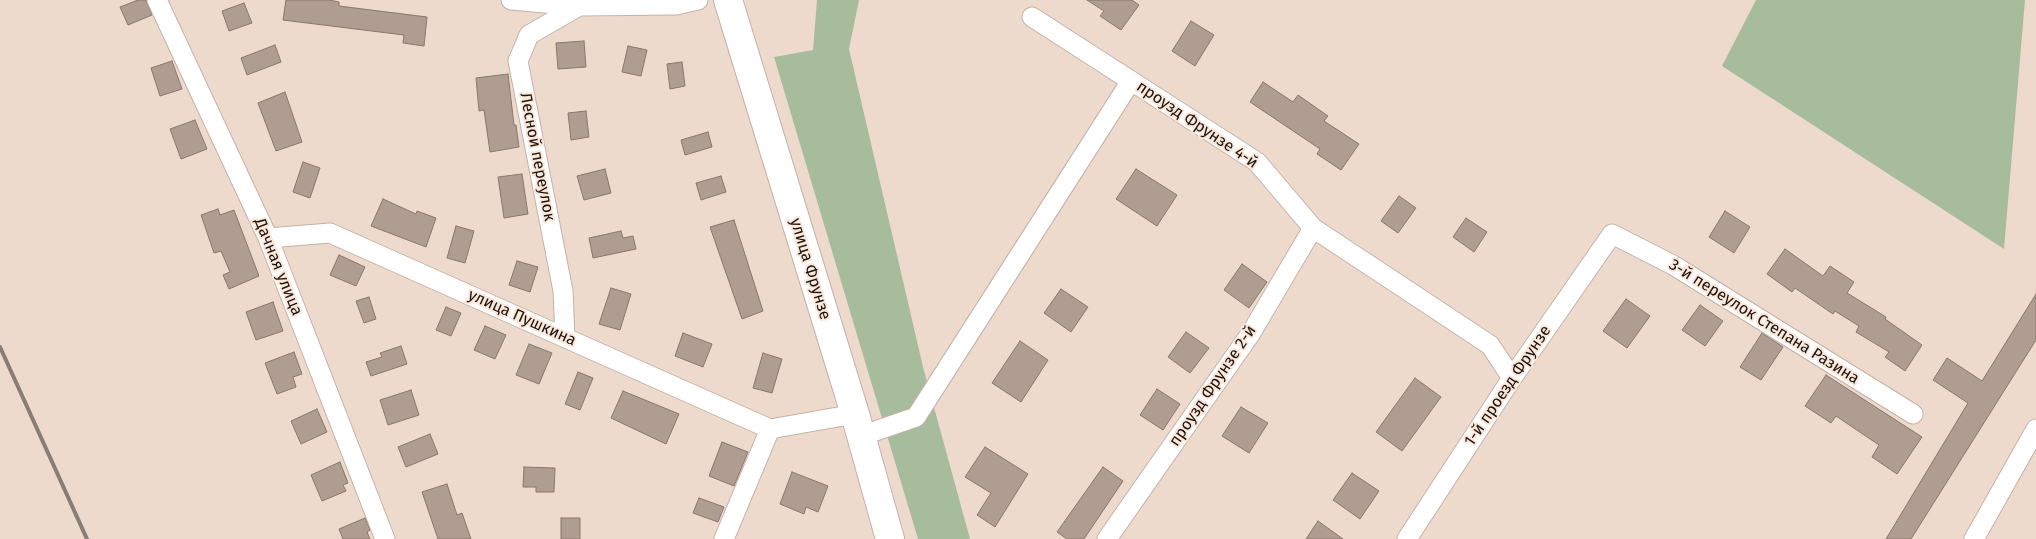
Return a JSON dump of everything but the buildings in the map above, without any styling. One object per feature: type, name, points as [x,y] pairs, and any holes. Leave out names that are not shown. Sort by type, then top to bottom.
[{"type":"street","points":[[511,0],[578,6],[676,5],[698,0]]},
{"type":"street","name":"улица Фрунзе","points":[[728,0],[858,425],[890,539]]},
{"type":"street","name":"Дачная улица","points":[[159,1],[268,238],[385,539]]},
{"type":"street","name":"Лесной переулок","points":[[565,338],[563,291],[518,61],[529,35],[578,6]]},
{"type":"street","name":"проузд Фрунзе 4-й","points":[[1032,17],[1257,162],[1313,228],[1490,345],[1512,378]]},
{"type":"street","points":[[724,539],[770,429],[858,425],[916,417],[1131,81]]},
{"type":"street","name":"проузд Фрунзе 2-й","points":[[1107,539],[1250,333],[1313,228]]},
{"type":"street","name":"улица Пушкина","points":[[268,238],[330,234],[770,429]]},
{"type":"street","name":"1-й проезд Фрунзе","points":[[1407,539],[1512,378],[1612,234]]},
{"type":"street","name":"3-й переулок Степана Разина","points":[[1612,234],[1673,265],[1913,414]]},
{"type":"street","points":[[1974,539],[2036,429]]},
{"type":"green space","points":[[817,0],[859,0],[849,49],[923,367],[970,539],[918,539],[774,57],[813,50]]},
{"type":"green space","points":[[1756,0],[2025,0],[2004,249],[1722,66]]},
{"type":"railway","points":[[0,347],[87,539]]}]
